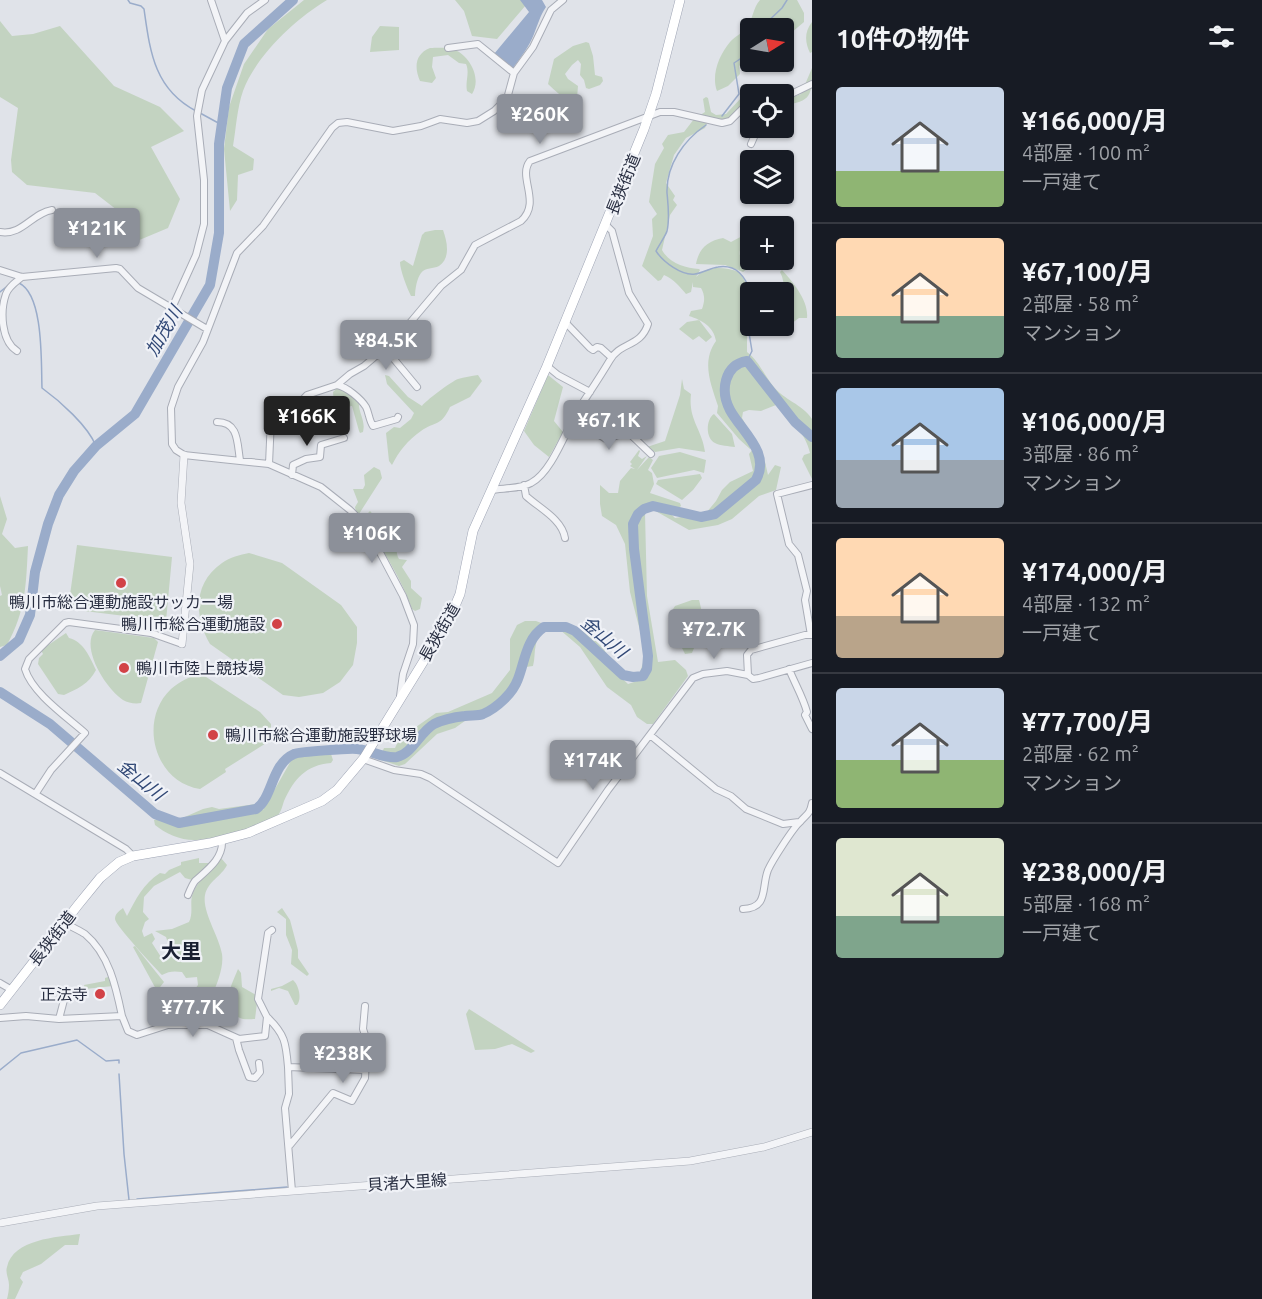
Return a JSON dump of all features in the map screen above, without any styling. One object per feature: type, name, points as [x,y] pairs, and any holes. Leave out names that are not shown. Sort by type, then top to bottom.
[{"type":"main road","name":"長狭街道","points":[[0,1005],[100,878],[119,862],[133,856],[222,841],[260,829],[326,798],[341,786],[372,746],[449,620],[457,603],[471,537],[547,366],[649,116],[680,0]]},
{"type":"street","points":[[211,0],[225,41]]},
{"type":"street","points":[[172,308],[196,255],[204,224],[204,180],[197,116],[202,90],[225,41],[247,13],[265,0]]},
{"type":"street","points":[[400,699],[402,682],[413,644],[412,619],[376,545],[359,519],[321,488],[269,464],[184,455],[172,444],[171,408],[178,387],[202,342],[237,253],[262,226],[332,128],[338,123],[347,122],[393,131],[421,126],[440,119],[467,123],[478,121],[494,111],[508,95],[514,73],[533,47],[551,10],[563,0]]},
{"type":"street","points":[[448,48],[478,44],[514,73]]},
{"type":"street","points":[[794,93],[812,84]]},
{"type":"street","points":[[269,464],[271,418],[292,411],[307,395],[338,385],[398,337],[441,286],[461,270],[475,245],[527,216],[531,205],[527,178],[528,163],[660,112],[674,111],[722,123],[730,122],[740,112]]},
{"type":"street","points":[[751,144],[754,138]]},
{"type":"street","points":[[0,232],[10,233],[23,228],[31,220],[52,210]]},
{"type":"street","points":[[490,490],[532,483],[554,458],[611,357],[618,350],[643,336],[648,324],[629,293],[612,231],[606,225]]},
{"type":"street","points":[[0,270],[22,277],[120,269],[138,288],[207,329]]},
{"type":"street","points":[[17,351],[6,340],[2,326],[4,296],[11,285],[22,277]]},
{"type":"street","points":[[565,322],[590,348],[593,350],[597,347],[602,348],[611,357]]},
{"type":"street","points":[[398,337],[400,343],[392,354],[393,358],[417,387]]},
{"type":"street","points":[[547,366],[558,375],[590,392]]},
{"type":"street","points":[[338,385],[343,386],[360,400],[368,410],[373,426],[398,417]]},
{"type":"street","points":[[217,422],[228,423],[235,432],[240,460]]},
{"type":"street","points":[[570,426],[593,431],[606,439],[628,432],[651,454]]},
{"type":"street","points":[[292,475],[293,465],[306,459],[320,458],[321,445],[344,438]]},
{"type":"street","points":[[36,793],[51,770],[85,733],[31,682],[25,669],[28,659],[65,623],[151,633],[182,644],[190,564],[182,503],[184,455]]},
{"type":"street","points":[[524,485],[526,496],[553,518],[563,530],[565,538]]},
{"type":"street","points":[[748,675],[747,655],[751,650],[812,635],[805,600],[807,591],[798,555],[789,544],[777,494],[812,485]]},
{"type":"street","points":[[363,759],[394,770],[421,774],[430,778],[558,863],[608,790],[693,678],[703,674],[727,671],[748,675],[753,679],[812,663]]},
{"type":"street","points":[[789,669],[798,693],[803,697],[807,712],[805,715],[812,729]]},
{"type":"street","points":[[650,735],[716,789],[731,796],[746,808],[783,824],[800,822]]},
{"type":"street","points":[[0,773],[126,849],[133,856]]},
{"type":"street","points":[[743,909],[753,909],[759,905],[768,869],[800,822],[808,816],[812,803]]},
{"type":"street","points":[[188,895],[194,882],[211,868],[221,850],[222,841]]},
{"type":"street","points":[[64,922],[83,932],[106,960],[122,1016],[129,1031],[137,1035],[168,1025],[208,1025],[237,1038],[265,1036],[267,1017]]},
{"type":"street","points":[[272,930],[266,939],[258,999],[267,1017],[281,1029],[286,1045],[289,1094],[285,1108],[290,1144],[292,1191]]},
{"type":"street","points":[[0,983],[12,990]]},
{"type":"street","points":[[59,1019],[64,1000]]},
{"type":"street","points":[[290,1144],[333,1093],[352,1101],[365,1077],[367,1047],[363,1029],[365,1006]]},
{"type":"street","points":[[0,1018],[26,1016],[59,1019],[122,1016]]},
{"type":"street","points":[[237,1038],[249,1077],[255,1078],[260,1072],[259,1063]]},
{"type":"street","points":[[288,1067],[365,1070]]},
{"type":"street","name":"貝渚大里線","points":[[0,1223],[97,1206],[690,1161],[764,1147],[812,1132]]},
{"type":"green space","points":[[304,0],[327,0],[302,17],[278,40],[257,65],[243,91],[233,146],[254,159],[253,170],[238,175],[237,200],[230,211],[224,149],[229,107],[244,64],[268,29]]},
{"type":"green space","points":[[455,0],[521,0],[526,5],[497,39],[472,36],[464,11]]},
{"type":"green space","points":[[760,0],[797,0],[804,13],[804,22],[794,30],[794,18],[751,18]]},
{"type":"green space","points":[[0,21],[12,36],[33,34],[60,26],[114,86],[160,107],[184,131],[151,147],[180,199],[168,228],[137,241],[117,210],[95,193],[27,185],[12,172],[11,160],[18,108],[0,97]]},
{"type":"green space","points":[[812,22],[812,52],[810,53],[806,38]]},
{"type":"green space","points":[[380,26],[399,27],[399,50],[370,52],[372,37]]},
{"type":"green space","points":[[740,34],[740,74],[728,86],[717,91],[715,78],[719,59],[730,42]]},
{"type":"green space","points":[[589,43],[593,56],[595,75],[602,77],[603,81],[600,85],[586,88],[580,75],[581,64],[578,60],[565,74],[578,86],[577,98],[571,102],[548,84],[554,59],[573,46]]},
{"type":"green space","points":[[430,48],[452,49],[465,57],[475,75],[476,82],[472,94],[467,91],[466,64],[459,63],[448,55],[433,57],[432,67],[436,78],[432,83],[420,81],[417,62],[421,54]]},
{"type":"green space","points":[[812,68],[812,85],[808,96],[794,104],[794,97],[801,94]]},
{"type":"green space","points":[[708,98],[711,112],[716,115],[726,114],[740,99],[740,108],[731,118],[721,121],[712,120],[707,123],[705,128],[686,138],[674,155],[666,183],[675,196],[673,200],[677,205],[670,215],[662,250],[678,264],[699,269],[696,277],[711,269],[722,268],[739,272],[745,282],[740,282],[740,336],[747,336],[747,352],[777,391],[803,409],[812,419],[812,479],[802,459],[804,455],[810,453],[805,439],[776,405],[761,411],[743,412],[742,418],[751,434],[752,447],[750,449],[717,413],[718,406],[710,381],[708,365],[711,349],[716,341],[715,336],[707,325],[689,316],[691,311],[702,309],[704,298],[701,288],[693,287],[693,282],[691,292],[686,294],[671,279],[664,275],[658,281],[642,266],[653,236],[652,219],[657,214],[649,202],[655,164],[664,148],[662,144],[668,135],[684,132],[694,119],[705,112],[703,99]]},
{"type":"green space","points":[[435,230],[443,230],[447,254],[439,266],[421,273],[416,284],[415,296],[411,296],[400,262],[404,260],[413,266],[422,235]]},
{"type":"green space","points":[[740,237],[740,270],[746,270],[743,272],[725,265],[696,264],[699,254],[709,243],[723,238],[731,242]]},
{"type":"green space","points":[[782,270],[792,282],[784,282],[780,272]]},
{"type":"green space","points":[[794,284],[807,312],[807,318],[799,318],[794,322]]},
{"type":"green space","points":[[699,320],[712,337],[706,342],[699,336],[693,340],[679,329],[687,322]]},
{"type":"green space","points":[[385,375],[389,376],[408,397],[422,406],[458,379],[478,375],[482,381],[470,397],[450,407],[441,421],[412,438],[392,465],[389,461],[386,433],[394,427],[400,428],[411,419],[414,413],[387,384]]},
{"type":"green space","points":[[548,375],[563,387],[554,421],[563,432],[549,457],[534,445],[524,431]]},
{"type":"green space","points":[[682,379],[684,389],[691,394],[693,418],[705,452],[679,448],[655,452],[647,447],[665,441],[680,395]]},
{"type":"green space","points":[[338,387],[359,402],[364,424],[363,432],[359,431],[352,406],[334,404],[333,392]]},
{"type":"green space","points":[[714,414],[732,434],[735,447],[712,441],[708,433],[708,424]]},
{"type":"green space","points":[[753,449],[759,451],[768,475],[775,465],[781,467],[776,490],[759,496],[732,519],[718,525],[689,530],[652,509],[645,513],[647,596],[658,662],[675,660],[686,670],[688,676],[653,724],[647,724],[637,717],[631,705],[607,687],[580,647],[559,629],[570,624],[586,633],[602,647],[628,684],[637,681],[646,654],[630,592],[625,544],[616,525],[602,516],[600,485],[609,493],[618,493],[620,481],[631,468],[635,469],[630,466],[632,464],[630,462],[639,450],[638,456],[642,459],[647,456],[637,470],[649,457],[653,460],[648,470],[652,473],[654,484],[650,493],[680,503],[681,506],[671,514],[675,518],[706,513],[730,482],[753,471],[749,454]]},
{"type":"green space","points":[[680,452],[706,460],[704,473],[694,470],[657,478],[651,468],[659,456]]},
{"type":"green space","points":[[374,467],[380,470],[382,478],[359,514],[356,512],[355,507],[358,502],[353,489],[363,489],[364,475]]},
{"type":"green space","points":[[700,474],[702,478],[682,500],[656,484],[658,480]]},
{"type":"green space","points":[[0,496],[7,519],[2,534],[15,548],[28,546],[25,585],[18,620],[7,645],[0,647],[0,596],[2,595],[0,586]]},
{"type":"green space","points":[[370,511],[395,540],[399,559],[407,560],[402,567],[411,581],[411,588],[422,598],[420,609],[415,611],[412,609],[397,575],[365,522],[365,516]]},
{"type":"green space","name":"鴨川市総合運動施設サッカー場","points":[[77,545],[172,557],[166,621],[68,609]]},
{"type":"green space","name":"鴨川市総合運動施設","points":[[249,553],[282,563],[341,605],[357,627],[353,665],[340,682],[323,693],[299,697],[283,695],[210,644],[199,612],[201,590],[213,571],[222,563]]},
{"type":"green space","points":[[699,600],[706,623],[714,633],[714,641],[705,642],[698,638],[692,653],[685,654],[681,646],[673,609],[675,606]]},
{"type":"green space","points":[[525,621],[544,624],[537,641],[533,666],[526,667],[513,692],[502,705],[478,719],[469,711],[469,718],[455,728],[437,734],[405,764],[399,766],[381,760],[384,748],[395,748],[403,731],[416,727],[436,713],[448,712],[492,693],[510,670],[510,639],[517,625]]},
{"type":"green space","name":"鴨川市陸上競技場","points":[[95,630],[154,638],[158,642],[141,703],[123,700],[116,695],[103,678],[97,668],[91,647],[91,638]]},
{"type":"green space","points":[[66,633],[69,638],[82,646],[96,670],[86,682],[64,695],[58,694],[38,664],[43,654],[41,650]]},
{"type":"green space","name":"鴨川市総合運動施設野球場","points":[[200,673],[260,712],[271,724],[271,740],[225,769],[226,772],[200,789],[184,784],[171,775],[156,748],[154,732],[155,717],[161,702],[171,689],[185,679]]},
{"type":"green space","points":[[331,754],[333,760],[331,763],[322,764],[302,774],[288,793],[278,815],[262,825],[226,835],[191,840],[174,836],[155,825],[154,820],[159,819],[171,823],[212,807],[219,809],[256,804],[263,810],[292,759],[301,755]]},
{"type":"green space","points":[[199,858],[199,863],[210,863],[209,867],[192,880],[185,878],[180,872],[154,886],[144,897],[143,912],[149,919],[145,922],[142,931],[144,937],[152,933],[155,939],[152,943],[161,957],[168,958],[172,955],[166,937],[155,931],[172,929],[189,922],[192,896],[199,883],[221,858],[227,865],[209,886],[205,895],[208,916],[222,954],[220,975],[212,996],[188,1000],[173,995],[173,991],[195,989],[198,985],[197,977],[186,978],[182,972],[176,971],[162,975],[128,938],[115,919],[116,914],[123,908],[127,916],[144,887],[154,877],[160,873],[165,874],[181,865],[181,862]]},
{"type":"green space","points":[[282,908],[290,920],[298,958],[309,974],[307,976],[291,964],[292,950],[286,935],[286,919],[277,912]]},
{"type":"green space","points":[[135,946],[164,982],[157,991],[133,947]]},
{"type":"green space","points":[[238,969],[241,973],[242,987],[256,995],[255,1019],[241,1019],[230,1009],[228,996]]},
{"type":"green space","points":[[111,976],[113,986],[85,989],[84,985],[105,981],[105,978]]},
{"type":"green space","points":[[293,980],[299,992],[297,1005],[288,991],[279,988],[271,991]]},
{"type":"green space","points":[[469,1009],[535,1051],[531,1053],[512,1044],[495,1049],[475,1050],[466,1014]]},
{"type":"green space","points":[[80,1234],[78,1245],[65,1245],[41,1264],[23,1272],[20,1278],[23,1282],[15,1299],[7,1299],[9,1285],[7,1267],[18,1250],[37,1241]]},
{"type":"water","points":[[520,0],[542,0],[546,7],[530,43],[513,68],[494,54],[529,12]]},
{"type":"waterway","points":[[128,0],[144,9],[152,54],[163,80],[171,92],[196,111]]},
{"type":"waterway","name":"加茂川","points":[[0,656],[19,640],[30,615],[35,572],[48,524],[59,495],[74,471],[96,446],[135,414],[210,285],[219,233],[219,144],[227,88],[244,44],[293,0]]},
{"type":"waterway","points":[[772,18],[787,0]]},
{"type":"waterway","points":[[722,116],[739,94],[734,63],[740,59]]},
{"type":"waterway","points":[[200,113],[222,125]]},
{"type":"waterway","points":[[706,125],[690,138],[673,163],[667,183],[668,226],[656,251],[668,264],[684,273],[695,274],[725,267],[735,270],[746,282]]},
{"type":"waterway","points":[[0,292],[15,280]]},
{"type":"waterway","points":[[19,283],[27,290],[37,315],[40,331],[42,388],[80,422],[96,446]]},
{"type":"waterway","points":[[747,361],[752,351],[750,336]]},
{"type":"waterway","name":"金山川","points":[[0,692],[50,724],[155,814],[179,823],[256,809],[266,797],[281,765],[294,754],[352,749],[397,757],[407,752],[434,724],[453,718],[481,715],[494,708],[512,690],[533,638],[544,627],[566,627],[575,631],[623,675],[643,676],[647,669],[648,656],[634,549],[633,524],[638,514],[653,506],[701,517],[715,514],[756,480],[760,470],[758,452],[727,403],[726,380],[733,368],[747,361],[795,422],[812,437]]},
{"type":"waterway","points":[[0,1070],[21,1053],[77,1040],[106,1061],[119,1060],[119,1063]]},
{"type":"waterway","points":[[119,1074],[129,1200]]},
{"type":"waterway","points":[[137,1199],[287,1187]]},
{"type":"place","name":"鴨川市総合運動施設サッカー場","points":[[121,583]]},
{"type":"place","name":"鴨川市総合運動施設","points":[[277,624]]},
{"type":"place","name":"鴨川市陸上競技場","points":[[124,668]]},
{"type":"place","name":"鴨川市総合運動施設野球場","points":[[213,735]]},
{"type":"place","name":"正法寺","points":[[100,994]]},
{"type":"district","name":"大里","points":[[181,951]]}]
